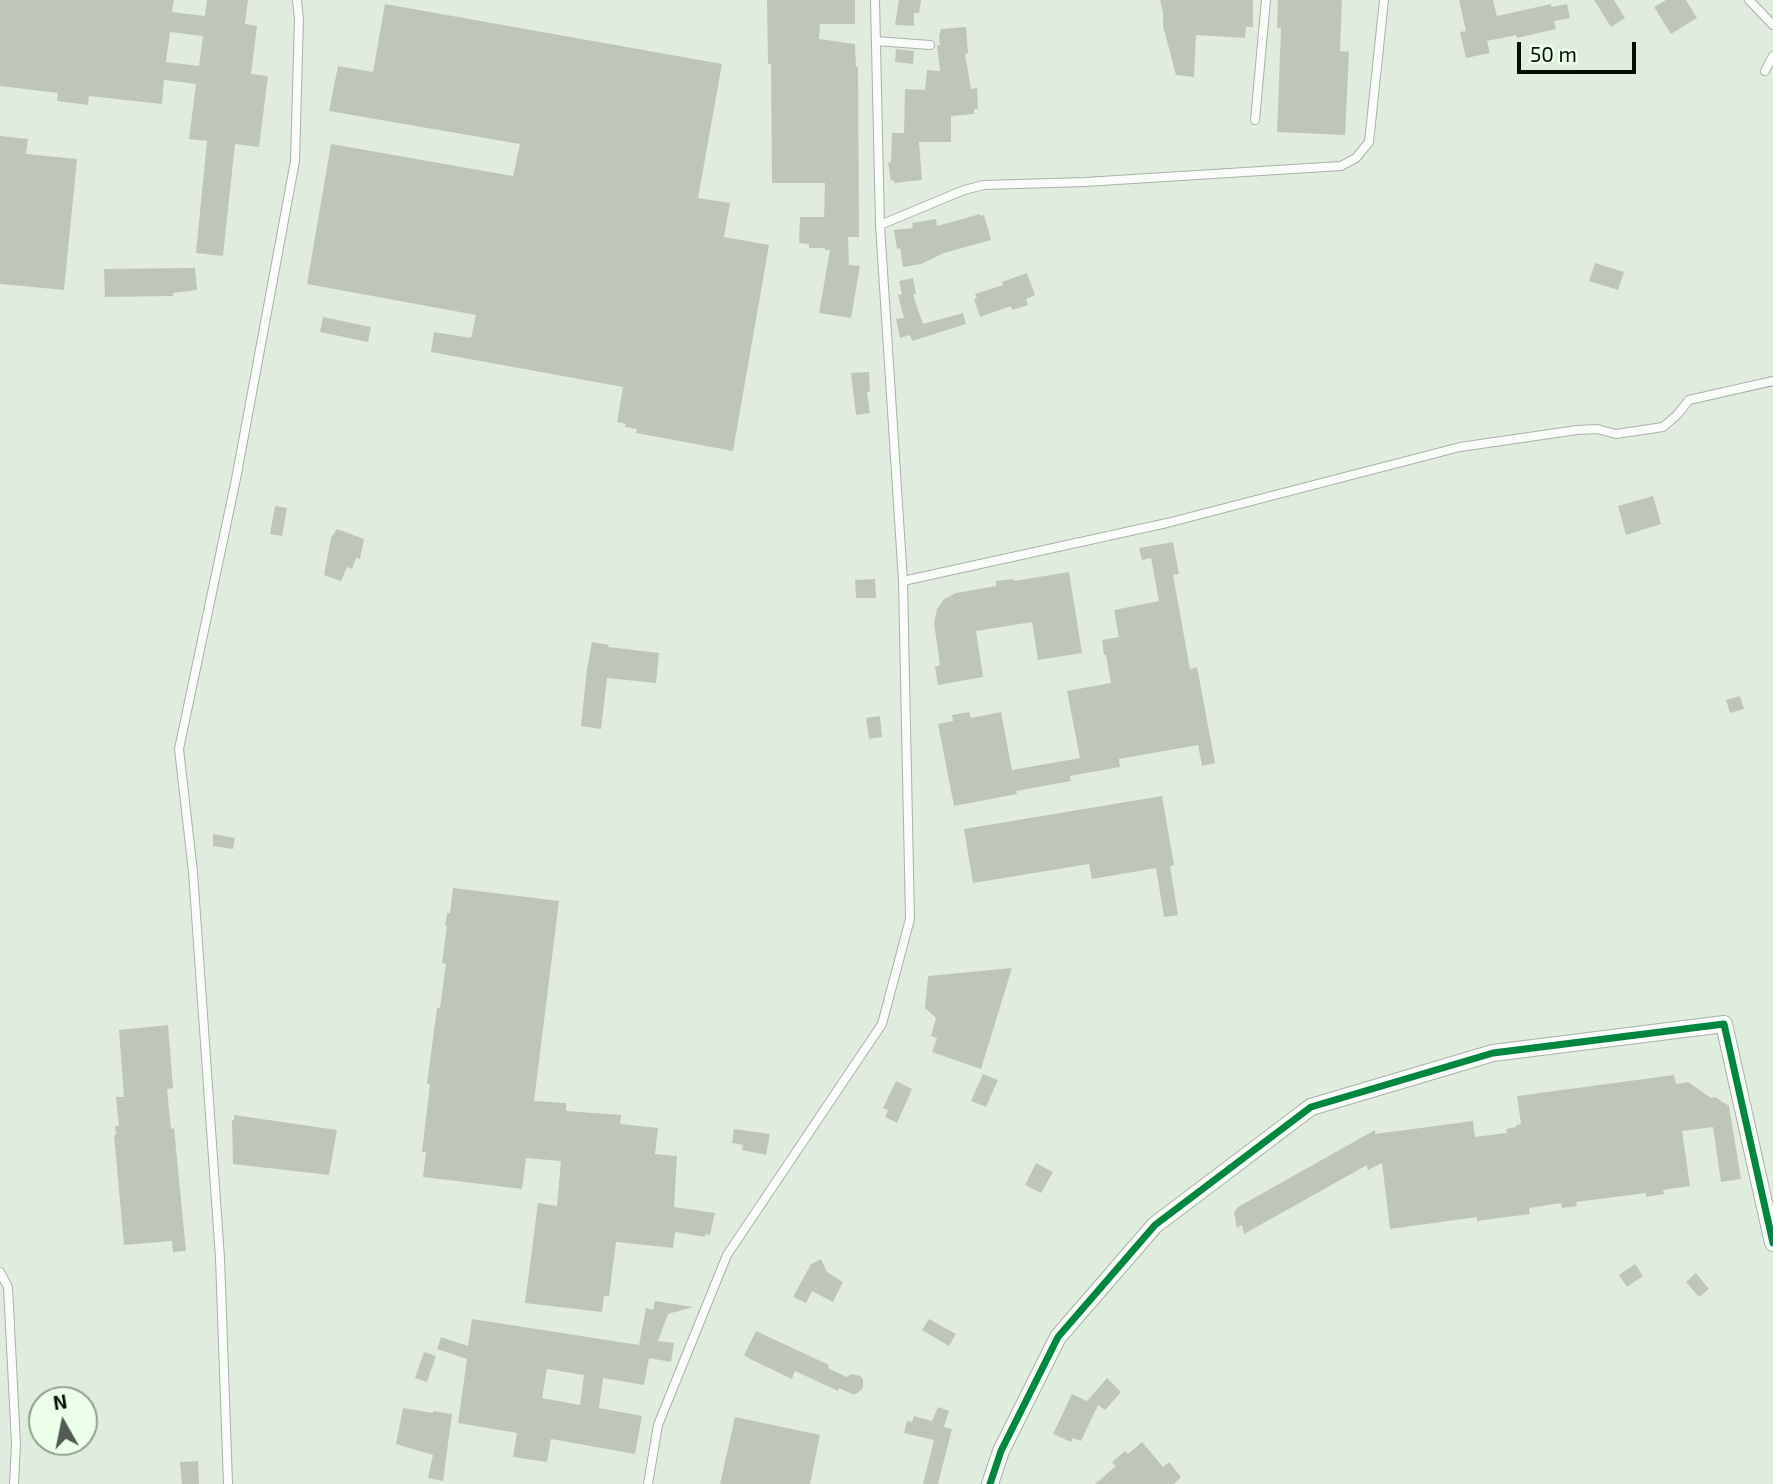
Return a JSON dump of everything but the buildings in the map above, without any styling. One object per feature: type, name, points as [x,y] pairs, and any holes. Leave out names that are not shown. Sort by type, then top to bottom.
[{"type":"street","points":[[990,1484],[1001,1451],[1058,1337],[1155,1225],[1311,1107],[1493,1053],[1724,1024],[1773,1243]]},
{"type":"lane","points":[[229,1484],[218,1231],[194,872],[179,749],[236,480],[295,161],[299,19],[297,0]]},
{"type":"lane","points":[[648,1484],[657,1425],[727,1255],[882,1024],[910,919],[903,581],[880,225],[876,0]]},
{"type":"lane","points":[[1255,121],[1266,0]]},
{"type":"lane","points":[[880,225],[964,190],[984,185],[1084,182],[1341,166],[1356,158],[1368,142],[1384,0]]},
{"type":"lane","points":[[1749,0],[1773,25]]},
{"type":"lane","points":[[876,41],[930,46]]},
{"type":"lane","points":[[1765,71],[1773,56]]},
{"type":"lane","points":[[903,581],[1167,523],[1460,447],[1577,430],[1597,429],[1616,433],[1663,427],[1689,400],[1773,381]]},
{"type":"lane","points":[[0,1272],[8,1287],[16,1444],[14,1484]]},
{"type":"cycle path","points":[[990,1484],[1001,1451],[1058,1337],[1155,1225],[1311,1107],[1493,1053],[1724,1024],[1773,1243]]}]
